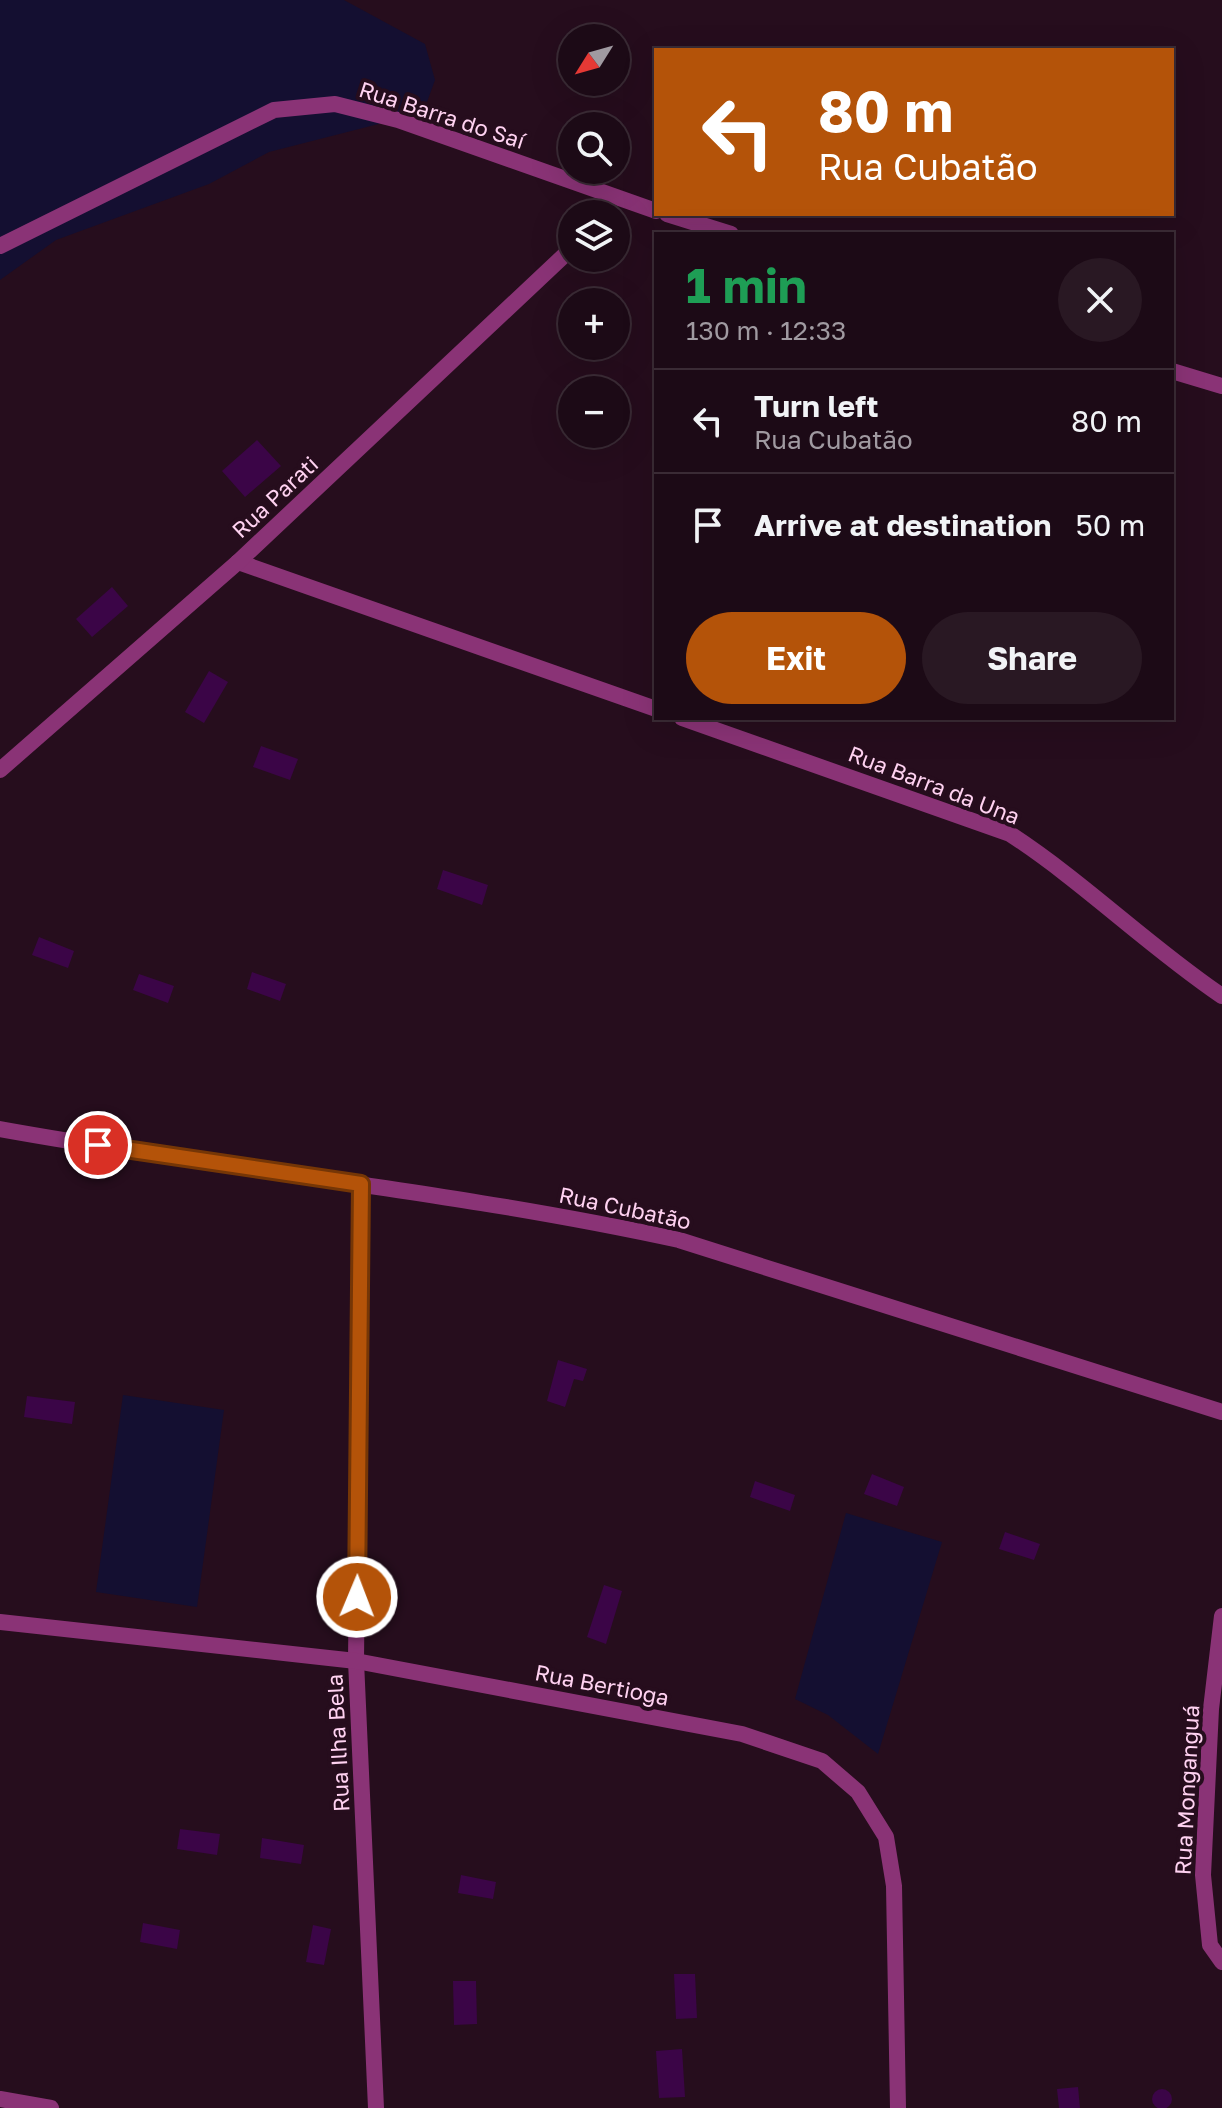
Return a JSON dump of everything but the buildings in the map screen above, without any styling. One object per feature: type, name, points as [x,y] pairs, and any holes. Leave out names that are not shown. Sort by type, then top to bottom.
[{"type":"street","name":"Rua Barra do Saí","points":[[0,246],[274,110],[335,104],[398,120],[623,200]]},
{"type":"street","name":"Rua Barra do Saí","points":[[630,202],[654,210]]},
{"type":"street","points":[[673,216],[725,232]]},
{"type":"street","name":"Rua Parati","points":[[0,770],[238,562],[558,261]]},
{"type":"street","points":[[1174,372],[1222,386]]},
{"type":"street","points":[[238,562],[654,708]]},
{"type":"street","name":"Rua Barra da Una","points":[[688,720],[1010,834],[1052,862],[1184,970],[1222,996]]},
{"type":"street","name":"Rua Cubatão","points":[[0,1129],[602,1223],[679,1240],[1222,1412]]},
{"type":"street","name":"Rua Ilha Bela","points":[[361,1184],[356,1661],[376,2108]]},
{"type":"street","name":"Rua Monganguá","points":[[1222,1616],[1211,1709],[1203,1875],[1210,1945],[1222,1962]]},
{"type":"street","name":"Rua Bertioga","points":[[0,1622],[356,1661],[742,1734],[822,1761],[858,1792],[886,1837],[894,1886],[898,2108]]},
{"type":"street","points":[[0,2099],[51,2108]]},
{"type":"shaded area","points":[[0,0],[344,0],[425,44],[435,80],[427,102],[406,117],[269,152],[209,184],[56,240],[0,280]]},
{"type":"shaded area","points":[[257,440],[281,466],[245,497],[222,471]]},
{"type":"shaded area","points":[[112,587],[128,606],[92,637],[76,619]]},
{"type":"shaded area","points":[[209,671],[228,682],[204,723],[185,712]]},
{"type":"shaded area","points":[[261,746],[298,759],[290,780],[253,767]]},
{"type":"shaded area","points":[[443,870],[488,885],[482,905],[437,889]]},
{"type":"shaded area","points":[[39,937],[74,951],[68,968],[32,955]]},
{"type":"shaded area","points":[[252,972],[286,984],[280,1001],[247,989]]},
{"type":"shaded area","points":[[139,974],[174,986],[168,1003],[133,990]]},
{"type":"shaded area","points":[[558,1360],[587,1369],[583,1381],[574,1379],[565,1407],[547,1401]]},
{"type":"shaded area","points":[[123,1395],[224,1410],[197,1607],[96,1592]]},
{"type":"shaded area","points":[[27,1396],[75,1402],[72,1424],[24,1417]]},
{"type":"shaded area","points":[[872,1474],[904,1487],[897,1506],[864,1494]]},
{"type":"shaded area","points":[[755,1481],[795,1495],[790,1511],[750,1497]]},
{"type":"shaded area","points":[[846,1513],[942,1542],[878,1754],[828,1715],[795,1699]]},
{"type":"shaded area","points":[[1005,1532],[1040,1544],[1034,1560],[999,1549]]},
{"type":"shaded area","points":[[604,1585],[622,1591],[606,1644],[587,1637]]},
{"type":"shaded area","points":[[180,1829],[220,1834],[217,1855],[177,1849]]},
{"type":"shaded area","points":[[262,1838],[304,1845],[301,1864],[260,1858]]},
{"type":"shaded area","points":[[461,1875],[496,1882],[493,1899],[458,1893]]},
{"type":"shaded area","points":[[143,1923],[180,1930],[177,1949],[140,1942]]},
{"type":"shaded area","points":[[313,1925],[331,1929],[324,1965],[306,1962]]},
{"type":"shaded area","points":[[674,1974],[695,1974],[697,2018],[676,2019]]},
{"type":"shaded area","points":[[453,1981],[476,1981],[477,2024],[454,2025]]},
{"type":"shaded area","points":[[682,2049],[685,2097],[659,2098],[656,2051]]},
{"type":"shaded area","points":[[1078,2087],[1080,2108],[1059,2108],[1057,2089]]},
{"type":"shaded area","points":[[1162,2089],[1169,2092],[1172,2099],[1169,2106],[1162,2109],[1155,2106],[1152,2099],[1155,2092]]},
{"type":"route","points":[[98,1145],[361,1184],[357,1597]]}]
